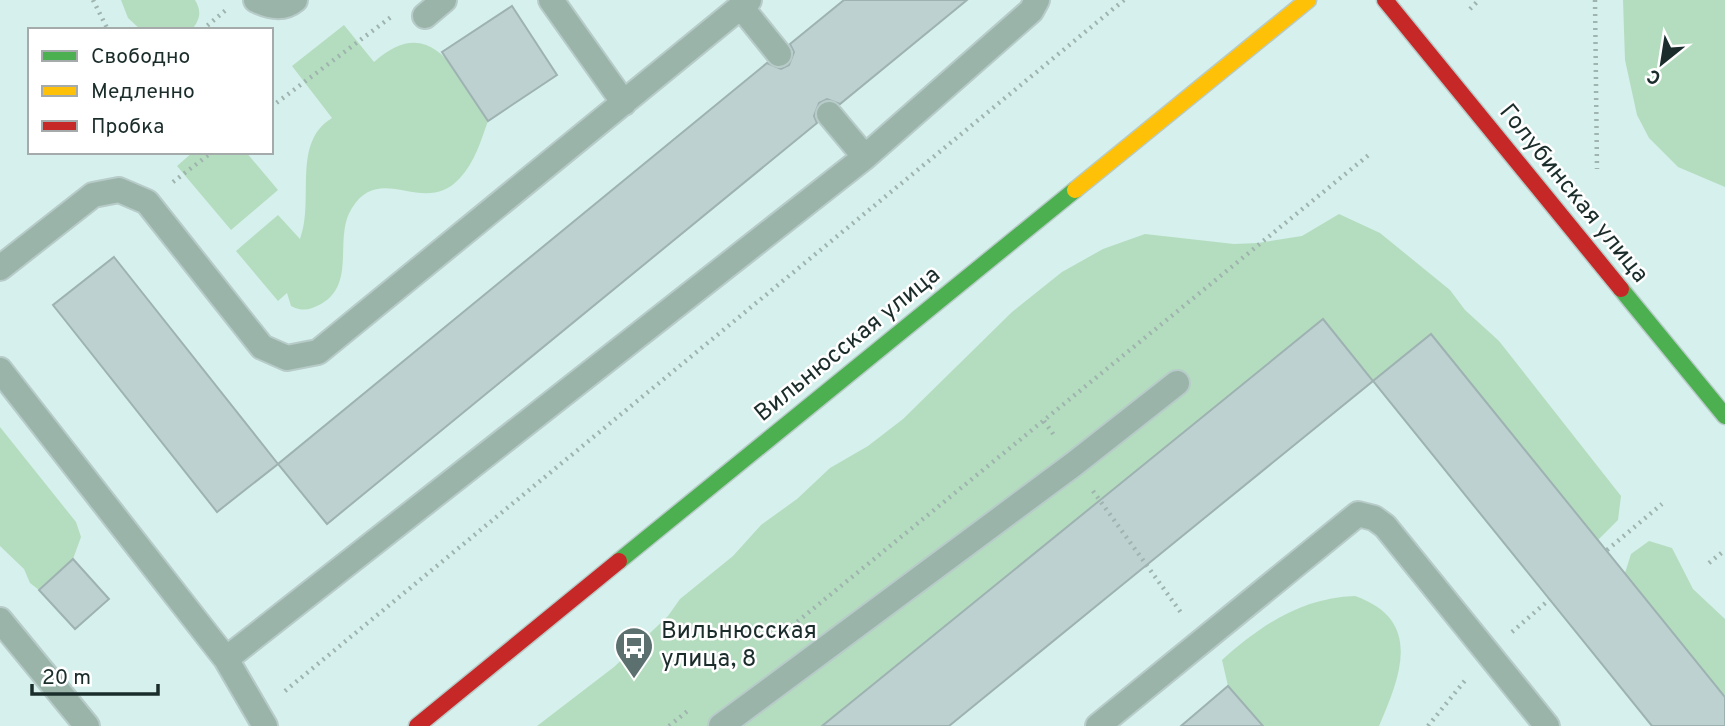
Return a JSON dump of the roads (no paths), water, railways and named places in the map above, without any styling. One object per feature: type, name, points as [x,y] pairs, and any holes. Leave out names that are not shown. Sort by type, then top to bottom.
[{"type":"street","name":"Вильнюсская улица","points":[[417,726],[1308,0]]},
{"type":"street","name":"Голубинская улица","points":[[1385,0],[1725,416]]},
{"type":"lane","points":[[256,0],[270,6],[290,4],[295,0]]},
{"type":"lane","points":[[414,12],[444,0]]},
{"type":"lane","points":[[551,0],[624,103]]},
{"type":"lane","points":[[226,659],[864,157],[1031,11],[1037,0]]},
{"type":"lane","points":[[0,268],[93,195],[119,190],[147,202],[262,347],[288,358],[318,352],[745,4],[779,54]]},
{"type":"lane","points":[[829,114],[864,157]]},
{"type":"lane","points":[[0,370],[226,659],[261,720]]},
{"type":"lane","points":[[720,726],[1074,464],[1177,383]]},
{"type":"lane","points":[[1098,726],[1358,514],[1374,518],[1385,526],[1547,726]]},
{"type":"lane","points":[[0,620],[87,726]]},
{"type":"place","name":"Вильнюсская улица, 8","points":[[634,680]]}]
